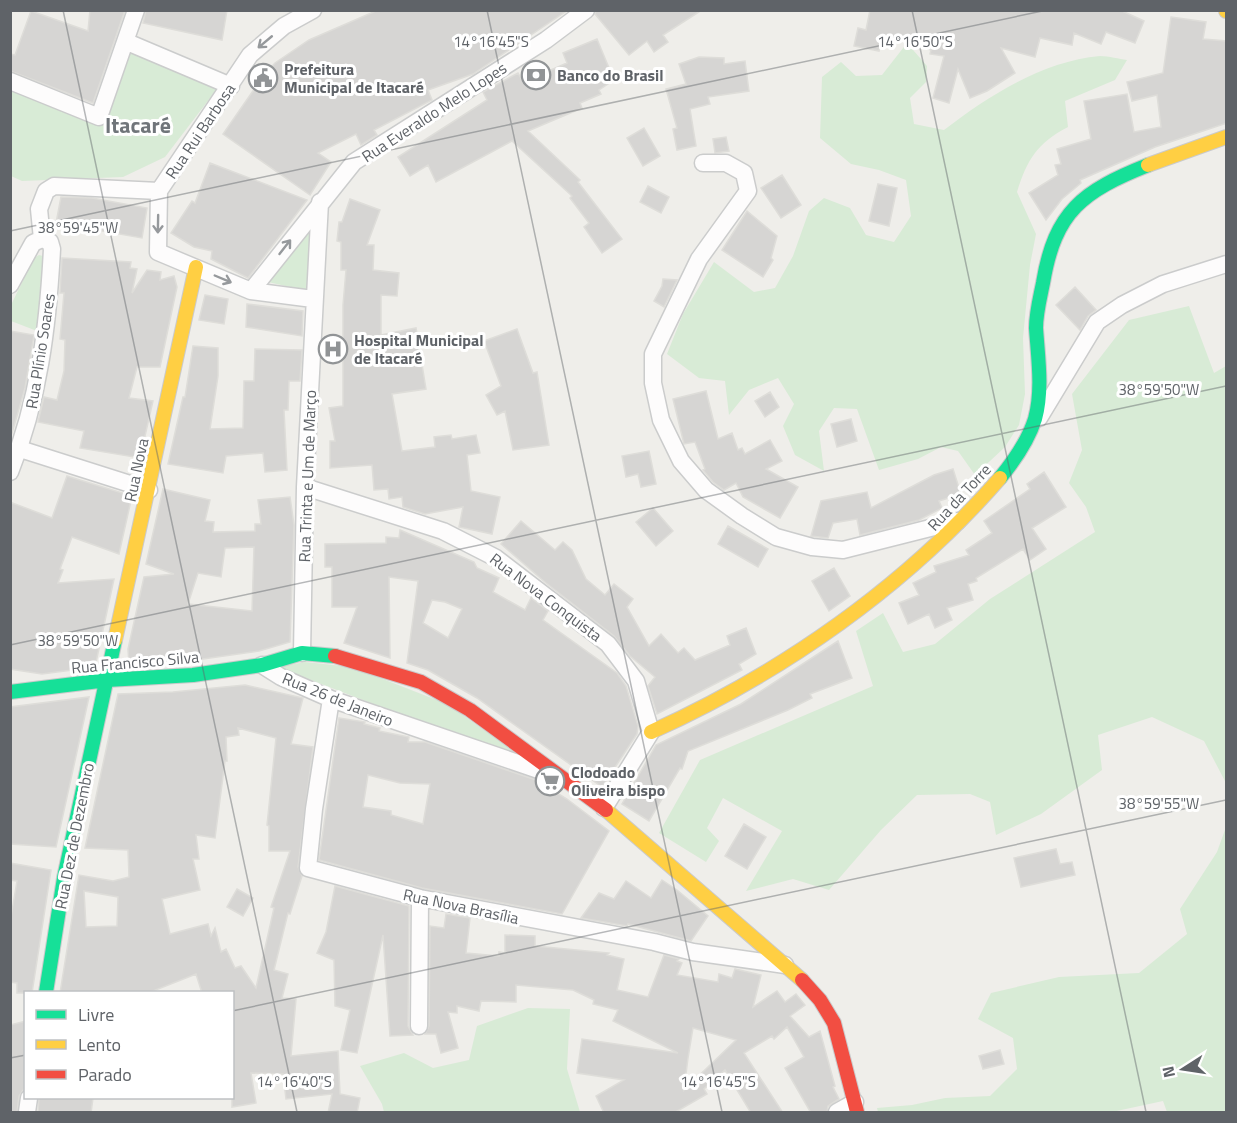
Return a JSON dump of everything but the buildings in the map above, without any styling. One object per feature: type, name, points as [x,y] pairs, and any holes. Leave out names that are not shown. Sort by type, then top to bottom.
[{"type":"street","points":[[10,81],[99,117],[127,42],[136,10]]},
{"type":"street","name":"Rua Rui Barbosa","points":[[196,267],[158,252],[159,191],[250,55],[284,26],[314,10]]},
{"type":"street","name":"Rua Everaldo Melo Lopes","points":[[251,291],[354,162],[546,39],[586,10]]},
{"type":"street","points":[[127,42],[231,86]]},
{"type":"street","name":"Rua da Torre","points":[[651,732],[688,717],[806,646],[888,586],[936,545],[994,488],[1033,426],[1039,388],[1036,320],[1048,251],[1061,222],[1093,191],[1117,177],[1227,137]]},
{"type":"street","points":[[703,163],[726,162],[744,174],[748,191],[699,259],[653,354],[653,383],[661,420],[681,461],[706,490],[742,516],[776,537],[812,547],[843,550],[958,521]]},
{"type":"street","name":"Rua Plínio Soares","points":[[10,472],[20,449],[33,406],[48,321],[52,249],[50,242],[39,240],[39,209],[46,190],[54,186],[159,191]]},
{"type":"street","name":"Rua Trinta e Um de Março","points":[[302,653],[305,487],[320,202]]},
{"type":"street","points":[[10,285],[39,240]]},
{"type":"street","points":[[1033,426],[1097,322],[1122,305],[1163,284],[1227,264]]},
{"type":"street","points":[[196,267],[251,291],[314,299]]},
{"type":"street","name":"Rua Nova","points":[[107,680],[196,267]]},
{"type":"street","points":[[20,449],[149,490]]},
{"type":"street","name":"Rua Nova Conquista","points":[[305,487],[443,531],[496,558],[608,644],[636,681],[651,732]]},
{"type":"street","name":"Rua 26 de Janeiro","points":[[262,665],[302,653],[333,655],[421,682],[470,710],[604,808],[718,904],[820,1000],[834,1023],[856,1107]]},
{"type":"street","name":"Rua 26 de Janeiro","points":[[262,665],[331,699],[563,779]]},
{"type":"street","name":"Rua Francisco Silva","points":[[10,692],[107,680],[193,675],[262,665]]},
{"type":"street","name":"Rua Dez de Dezembro","points":[[46,991],[64,878],[107,680]]},
{"type":"street","name":"Rua Nova Brasília","points":[[331,699],[314,809],[308,868],[420,898],[654,942],[693,952],[785,965]]},
{"type":"street","points":[[604,808],[651,732]]},
{"type":"street","points":[[419,1026],[420,898]]},
{"type":"street","points":[[837,1113],[856,1107]]},
{"type":"green space","points":[[907,43],[927,66],[926,82],[910,98],[914,124],[944,130],[998,93],[1037,73],[1079,59],[1100,56],[1127,60],[1115,80],[1065,101],[1068,127],[1041,146],[1029,162],[1021,181],[1017,192],[1036,234],[1030,265],[1023,338],[1025,394],[1019,425],[1005,447],[975,475],[958,451],[941,447],[918,459],[879,470],[857,409],[834,408],[819,431],[824,471],[795,455],[783,426],[794,404],[778,378],[749,390],[729,415],[725,381],[699,378],[667,354],[683,314],[714,262],[754,292],[775,288],[793,256],[809,211],[824,198],[850,208],[866,235],[894,242],[911,216],[906,180],[879,170],[851,164],[820,138],[822,77],[841,62],[856,76],[882,75]]},
{"type":"green space","points":[[130,50],[217,89],[165,157],[123,177],[22,181],[11,176],[10,85],[101,120]]},
{"type":"green space","points":[[312,229],[308,291],[268,282]]},
{"type":"green space","points":[[39,255],[43,256],[44,265],[37,331],[11,321],[10,307],[34,258]]},
{"type":"green space","points":[[1189,306],[1214,373],[1226,366],[1226,783],[1204,741],[1152,717],[1098,735],[1102,770],[1041,814],[996,835],[990,802],[970,794],[917,795],[881,830],[829,890],[793,879],[746,891],[782,831],[723,798],[707,828],[719,841],[706,862],[659,833],[700,760],[873,686],[856,631],[883,613],[903,652],[935,644],[990,599],[1095,532],[1086,507],[1069,483],[1082,450],[1072,394],[1129,320]]},
{"type":"green space","points":[[305,662],[352,667],[447,704],[515,752],[415,720],[277,667]]},
{"type":"green space","points":[[1226,827],[1226,1112],[1167,1112],[1163,1101],[1112,1112],[878,1112],[877,1108],[912,1105],[945,1098],[990,1096],[1017,1069],[1013,1038],[978,1019],[991,993],[1059,977],[1139,973],[1187,934],[1180,909],[1217,852]]},
{"type":"green space","points":[[528,1008],[570,1009],[567,1069],[580,1112],[384,1112],[382,1104],[360,1066],[404,1053],[433,1068],[469,1060],[477,1026]]},
{"type":"traffic: fast","points":[[1000,478],[1029,435],[1035,419],[1039,385],[1037,317],[1048,258],[1055,238],[1064,221],[1089,195],[1106,184],[1148,165]]},
{"type":"traffic: fast","points":[[46,991],[64,878],[115,640]]},
{"type":"traffic: fast","points":[[10,692],[107,680],[193,675],[262,665],[302,653],[335,656]]},
{"type":"traffic: slow","points":[[1148,165],[1226,137]]},
{"type":"traffic: slow","points":[[115,640],[196,267]]},
{"type":"traffic: slow","points":[[651,732],[747,683],[839,624],[924,555],[1000,478]]},
{"type":"traffic: slow","points":[[606,810],[802,980]]},
{"type":"traffic: jam","points":[[335,656],[421,682],[470,710],[606,810]]},
{"type":"traffic: jam","points":[[802,980],[820,1000],[834,1023],[857,1112]]},
{"type":"place","name":"Banco do Brasil","points":[[536,75]]},
{"type":"place","name":"Prefeitura Municipal de Itacaré","points":[[263,78]]},
{"type":"place","name":"Hospital Municipal de Itacaré","points":[[333,349]]},
{"type":"place","name":"Clodoado Oliveira bispo","points":[[550,781]]},
{"type":"district","name":"Itacaré","points":[[138,125]]}]
